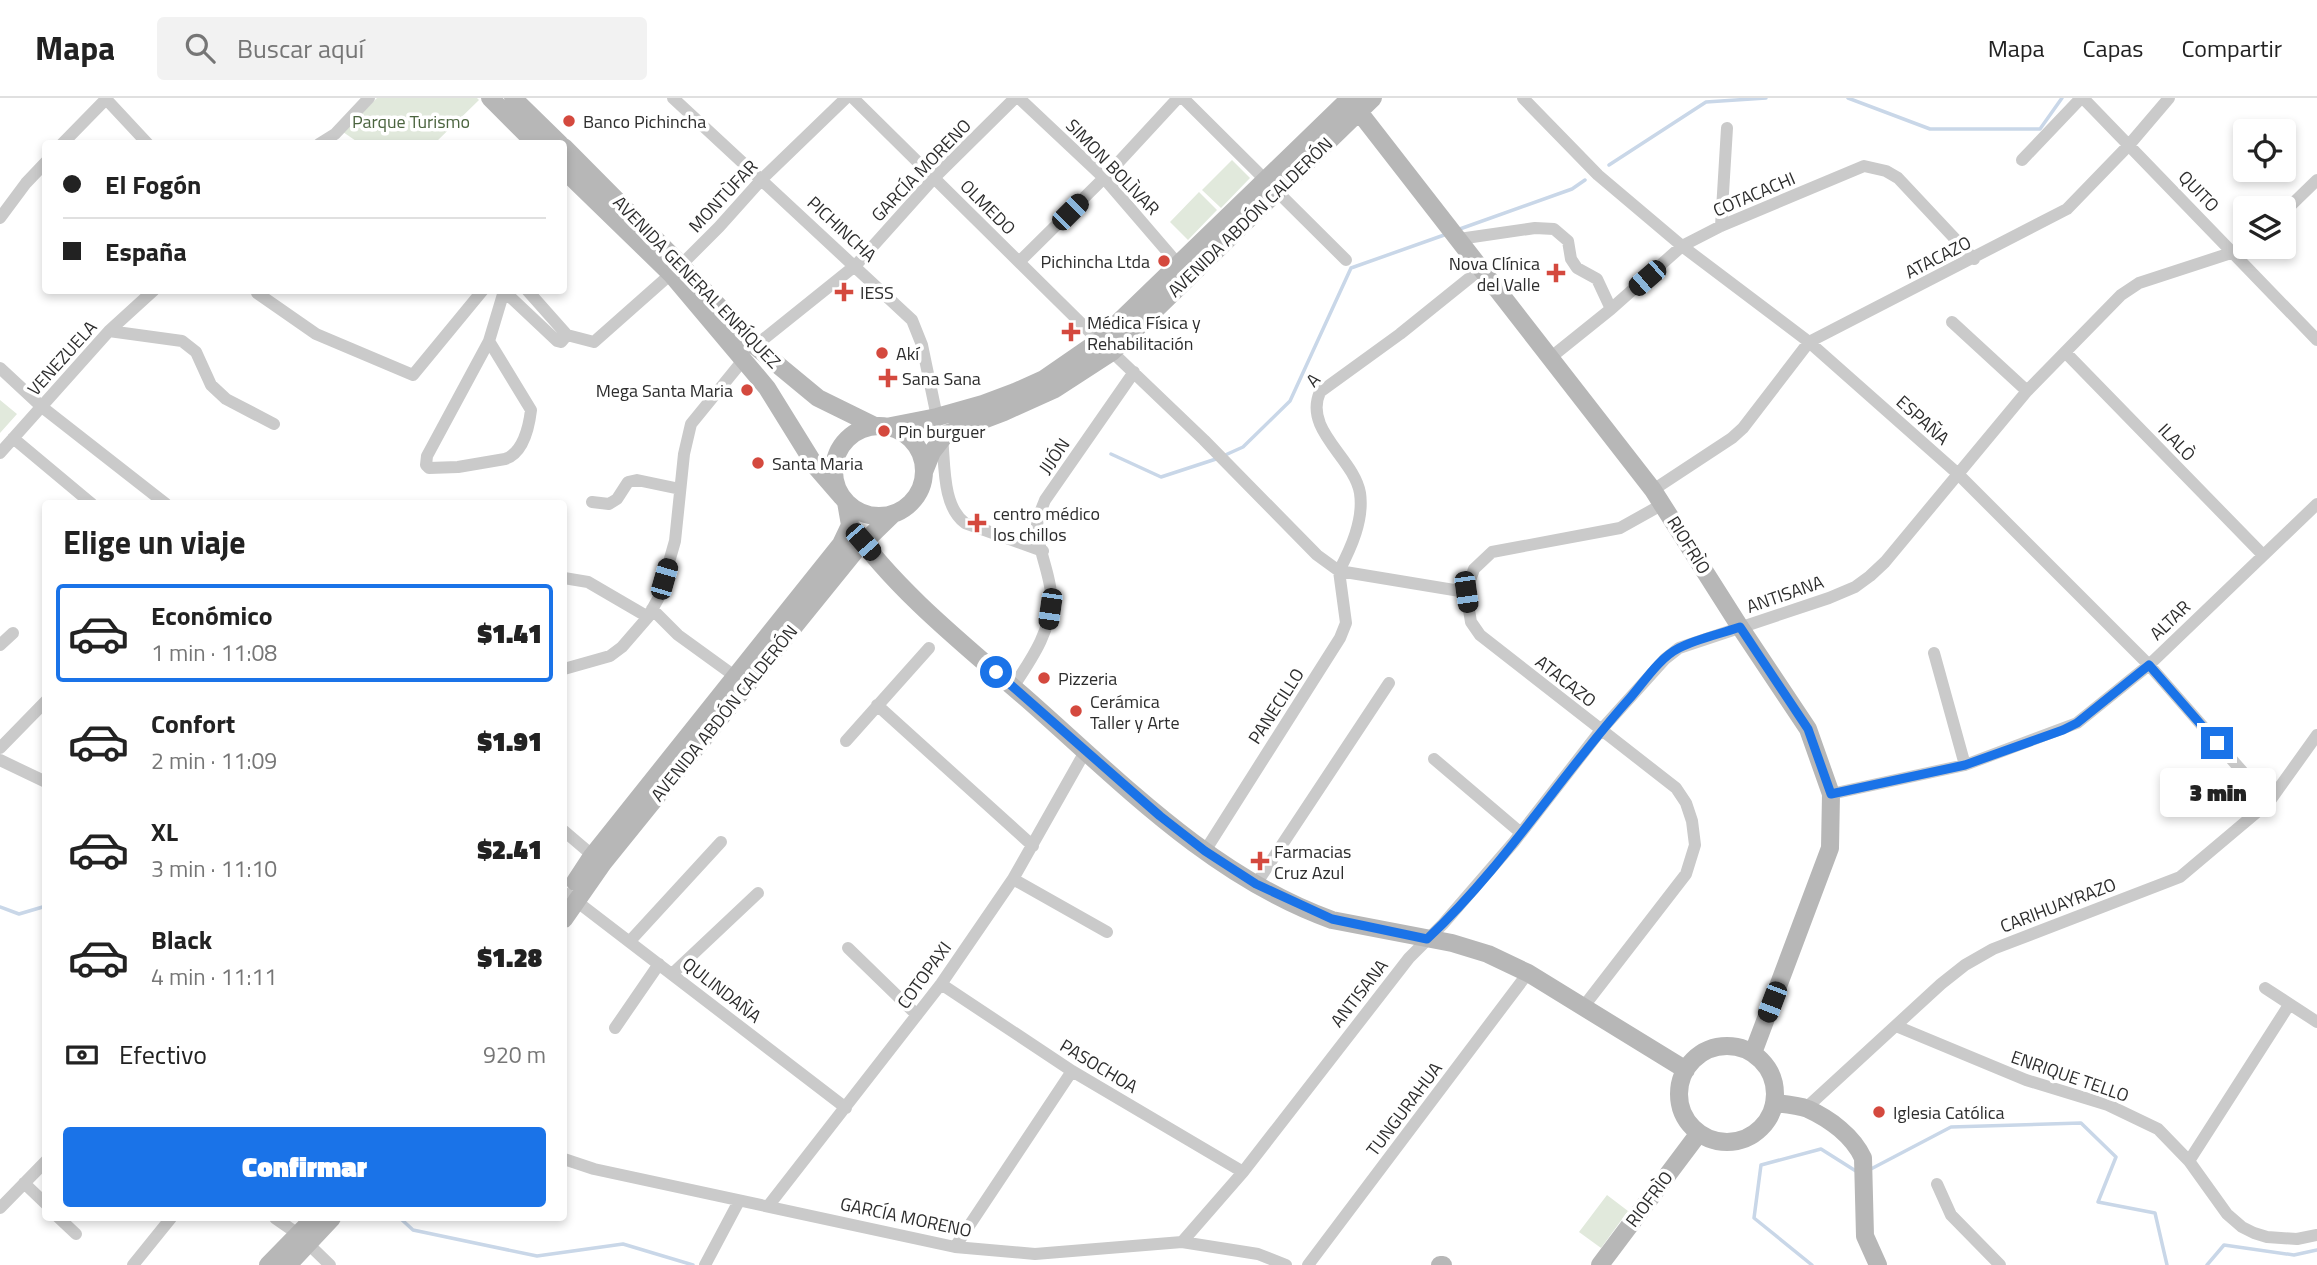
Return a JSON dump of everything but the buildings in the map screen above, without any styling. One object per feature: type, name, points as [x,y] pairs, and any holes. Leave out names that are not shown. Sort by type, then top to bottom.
[{"type":"main road","points":[[490,98],[532,140]]},
{"type":"main road","name":"AVENIDA GENERAL ENRÍQUEZ","points":[[513,98],[557,140]]},
{"type":"main road","name":"AVENIDA ABDÓN CALDERÓN","points":[[942,437],[950,431],[1004,412],[1055,388],[1105,346],[1356,101]]},
{"type":"main road","name":"RIOFRÌO","points":[[1356,101],[1658,497],[1808,729],[1831,794],[1830,848],[1753,1053]]},
{"type":"main road","name":"AVENIDA GENERAL ENRÍQUEZ","points":[[567,150],[749,352],[816,467],[844,499]]},
{"type":"main road","name":"AVENIDA GENERAL ENRÍQUEZ","points":[[567,173],[676,269]]},
{"type":"main road","name":"AVENIDA ABDÓN CALDERÓN","points":[[881,426],[937,417],[983,404],[1044,379],[1105,346],[1178,264],[1270,186]]},
{"type":"main road","name":"AVENIDA GENERAL ENRÍQUEZ","points":[[749,352],[818,398],[881,426]]},
{"type":"main road","points":[[924,472],[917,447],[909,437],[898,430],[881,426],[856,433],[841,448],[837,457],[835,478],[844,499],[850,525],[900,584],[1160,816],[1205,851],[1256,884],[1332,919],[1452,943],[1488,954],[1528,973],[1686,1070]]},
{"type":"main road","points":[[881,563],[878,544],[888,518],[912,502],[918,493],[924,472],[942,437]]},
{"type":"main road","points":[[844,499],[856,510],[888,518]]},
{"type":"main road","name":"AVENIDA ABDÓN CALDERÓN","points":[[598,860],[863,542],[888,518]]},
{"type":"main road","name":"AVENIDA ABDÓN CALDERÓN","points":[[569,898],[736,677],[841,544],[850,525]]},
{"type":"main road","points":[[1739,1047],[1753,1053],[1764,1062],[1775,1088],[1770,1115],[1762,1127],[1738,1140],[1725,1142],[1699,1133],[1682,1111],[1680,1090],[1686,1070],[1696,1058],[1716,1048],[1739,1047]]},
{"type":"main road","points":[[1774,1103],[1806,1108],[1847,1134],[1858,1147],[1863,1158],[1865,1236],[1878,1265]]},
{"type":"main road","name":"RIOFRÌO","points":[[1600,1265],[1699,1133]]},
{"type":"main road","points":[[288,1265],[312,1221]]},
{"type":"main road","points":[[268,1265],[328,1221]]},
{"type":"street","points":[[340,139],[369,98]]},
{"type":"street","name":"PICHINCHA","points":[[673,98],[856,265],[912,320],[922,345],[937,417]]},
{"type":"street","name":"MONTÙFAR","points":[[567,335],[594,342],[719,228],[762,179],[846,98]]},
{"type":"street","name":"OLMEDO","points":[[853,98],[1204,440],[1317,555],[1339,571]]},
{"type":"street","name":"GARCÍA MORENO","points":[[567,668],[610,656],[622,647],[650,613],[659,597],[675,541],[684,454],[691,424],[749,352],[856,265],[934,178],[1017,98]]},
{"type":"street","name":"SIMON BOLÌVAR","points":[[1017,98],[1104,178],[1178,264]]},
{"type":"street","points":[[1019,262],[1181,98],[1346,260]]},
{"type":"street","name":"ESPAÑA","points":[[1523,98],[1598,176],[1682,246],[1809,342],[1957,474],[2149,665],[2269,802]]},
{"type":"street","points":[[2022,160],[2082,98]]},
{"type":"street","name":"QUITO","points":[[2082,98],[2233,243]]},
{"type":"street","name":"ATACAZO","points":[[1584,1006],[1686,874],[1695,845],[1692,821],[1686,803],[1676,788],[1480,635],[1471,622],[1466,592],[1474,569],[1492,552],[1620,528],[1743,428],[1809,342],[1975,258],[2073,204],[2169,98]]},
{"type":"street","points":[[66,140],[107,99],[144,140]]},
{"type":"street","points":[[1721,226],[1727,128]]},
{"type":"street","points":[[0,219],[42,166]]},
{"type":"street","name":"COTACACHI","points":[[1550,358],[1611,309],[1682,246],[1721,226],[1864,166],[1875,167],[1898,178],[1975,258]]},
{"type":"street","points":[[2296,200],[2317,180]]},
{"type":"street","points":[[1455,233],[1554,229],[1568,241],[1571,259],[1577,268],[1597,279],[1611,309]]},
{"type":"street","name":"ANTISANA","points":[[1182,1242],[1243,1172],[1409,958],[1443,924],[1521,833],[1601,730],[1672,652],[1855,587],[1885,562],[2027,391],[2129,288],[2233,251]]},
{"type":"street","name":"QUITO","points":[[2248,259],[2317,340]]},
{"type":"street","name":"A","points":[[1339,571],[1359,522],[1361,502],[1356,480],[1316,418],[1315,405],[1320,392],[1400,334],[1482,268]]},
{"type":"street","name":"VENEZUELA","points":[[0,453],[109,331],[150,294]]},
{"type":"street","points":[[258,294],[316,334],[413,375],[480,294]]},
{"type":"street","points":[[489,341],[531,410],[524,438],[511,457],[505,459],[458,467],[429,468],[426,465],[427,456],[489,341],[502,294]]},
{"type":"street","points":[[506,294],[561,342],[567,335],[531,294]]},
{"type":"street","points":[[1952,322],[2027,391]]},
{"type":"street","points":[[109,331],[182,341],[197,352],[211,385],[226,399],[274,425]]},
{"type":"street","name":"ILALÒ","points":[[2065,352],[2263,555]]},
{"type":"street","points":[[0,368],[42,407],[161,500]]},
{"type":"street","name":"JIJÓN","points":[[1013,687],[1034,655],[1048,623],[1052,595],[1037,527],[1045,500],[1134,372]]},
{"type":"street","points":[[942,437],[948,493],[958,518],[965,523],[1043,551]]},
{"type":"street","points":[[13,438],[87,500]]},
{"type":"street","points":[[592,502],[609,504],[617,499],[628,482],[637,480],[680,489]]},
{"type":"street","name":"ALTAR","points":[[1831,794],[1965,765],[2077,723],[2149,665],[2317,503]]},
{"type":"street","points":[[1339,571],[1466,592]]},
{"type":"street","name":"PANECILLO","points":[[1205,851],[1340,638],[1346,623],[1339,571]]},
{"type":"street","points":[[567,578],[588,582],[650,613],[736,677]]},
{"type":"street","points":[[0,645],[13,633]]},
{"type":"street","points":[[846,741],[929,648]]},
{"type":"street","points":[[1934,653],[1965,765]]},
{"type":"street","points":[[1256,884],[1389,683]]},
{"type":"street","points":[[0,748],[42,705]]},
{"type":"street","points":[[877,705],[1033,845]]},
{"type":"street","name":"CARIHUAYRAZO","points":[[1806,1108],[1965,965],[1993,949],[2180,877],[2269,802],[2317,735]]},
{"type":"street","name":"COTOPAXI","points":[[769,1205],[941,984],[1013,878],[1086,750]]},
{"type":"street","points":[[0,760],[42,780]]},
{"type":"street","points":[[1434,760],[1521,833]]},
{"type":"street","points":[[567,834],[598,860]]},
{"type":"street","points":[[629,941],[721,842]]},
{"type":"street","points":[[1013,878],[1107,932]]},
{"type":"street","points":[[672,974],[758,893]]},
{"type":"street","name":"QULINDAÑA","points":[[569,898],[846,1108]]},
{"type":"street","points":[[848,948],[917,1015]]},
{"type":"street","points":[[615,1028],[659,964]]},
{"type":"street","name":"TUNGURAHUA","points":[[1308,1265],[1528,973]]},
{"type":"street","name":"PASOCHOA","points":[[941,984],[1072,1071],[1243,1172]]},
{"type":"street","points":[[2265,988],[2317,1022]]},
{"type":"street","points":[[2189,1161],[2289,1005]]},
{"type":"street","name":"ENRIQUE TELLO","points":[[1896,1026],[2026,1080],[2108,1105],[2158,1129],[2189,1161],[2227,1214],[2242,1227],[2267,1237],[2297,1239],[2316,1232]]},
{"type":"street","points":[[955,1247],[1072,1071]]},
{"type":"street","name":"GARCÍA MORENO","points":[[567,1160],[594,1170],[769,1205],[955,1247],[1035,1254],[1182,1242],[1258,1254],[1286,1265]]},
{"type":"street","points":[[3,1200],[42,1165]]},
{"type":"street","points":[[24,1184],[42,1200]]},
{"type":"street","points":[[1937,1184],[1951,1215],[2000,1265]]},
{"type":"street","points":[[705,1265],[739,1201]]},
{"type":"street","points":[[63,1221],[76,1234]]},
{"type":"street","points":[[133,1265],[169,1221]]},
{"type":"street","points":[[279,1221],[330,1265]]},
{"type":"green space","name":"Parque Turismo","points":[[377,98],[479,100],[438,140],[355,140],[343,132]]},
{"type":"green space","points":[[1232,160],[1250,178],[1221,208],[1202,190]]},
{"type":"green space","points":[[1199,192],[1217,210],[1188,240],[1170,222]]},
{"type":"green space","points":[[0,400],[17,414],[0,433]]},
{"type":"green space","points":[[1607,1195],[1628,1211],[1601,1248],[1579,1232]]},
{"type":"waterway","points":[[1609,165],[1706,102],[1766,98]]},
{"type":"waterway","points":[[1848,98],[1930,129],[2040,129],[2062,98]]},
{"type":"waterway","points":[[1457,230],[1572,189],[1585,180]]},
{"type":"waterway","points":[[1223,456],[1243,447],[1290,401],[1351,268],[1447,234]]},
{"type":"waterway","points":[[1111,454],[1161,477],[1216,459]]},
{"type":"waterway","points":[[0,907],[19,914],[42,907]]},
{"type":"waterway","points":[[1869,1170],[1951,1127],[2081,1123],[2116,1157],[2098,1202],[2155,1213],[2167,1265]]},
{"type":"waterway","points":[[1812,1265],[1754,1218],[1761,1165],[1821,1149],[1859,1173]]},
{"type":"waterway","points":[[403,1221],[413,1230],[537,1256],[623,1244],[693,1265]]},
{"type":"waterway","points":[[2207,1265],[2224,1245],[2294,1255],[2317,1250]]},
{"type":"place","name":"Banco Pichincha","points":[[569,121]]},
{"type":"place","name":"Pichincha Ltda","points":[[1164,261]]},
{"type":"place","name":"Nova Clínica del Valle","points":[[1556,273]]},
{"type":"place","name":"IESS","points":[[844,292]]},
{"type":"place","name":"Médica Física y Rehabilitación","points":[[1071,332]]},
{"type":"place","name":"Akí","points":[[882,353]]},
{"type":"place","name":"Sana Sana","points":[[888,378]]},
{"type":"place","name":"Mega Santa Maria","points":[[747,390]]},
{"type":"place","name":"Pin burguer","points":[[884,431]]},
{"type":"place","name":"Santa Maria","points":[[758,463]]},
{"type":"place","name":"centro médico los chillos","points":[[977,523]]},
{"type":"place","name":"Pizzeria","points":[[1044,678]]},
{"type":"place","name":"Cerámica Taller y Arte","points":[[1076,711]]},
{"type":"place","name":"Farmacias Cruz Azul","points":[[1260,861]]},
{"type":"place","name":"Iglesia Católica","points":[[1879,1112]]},
{"type":"route","points":[[996,672],[1160,816],[1205,851],[1256,884],[1332,919],[1427,939],[1514,842],[1601,730],[1665,659],[1679,648],[1740,627],[1808,729],[1831,794],[1965,765],[2063,730],[2077,723],[2149,665],[2217,743]]}]
